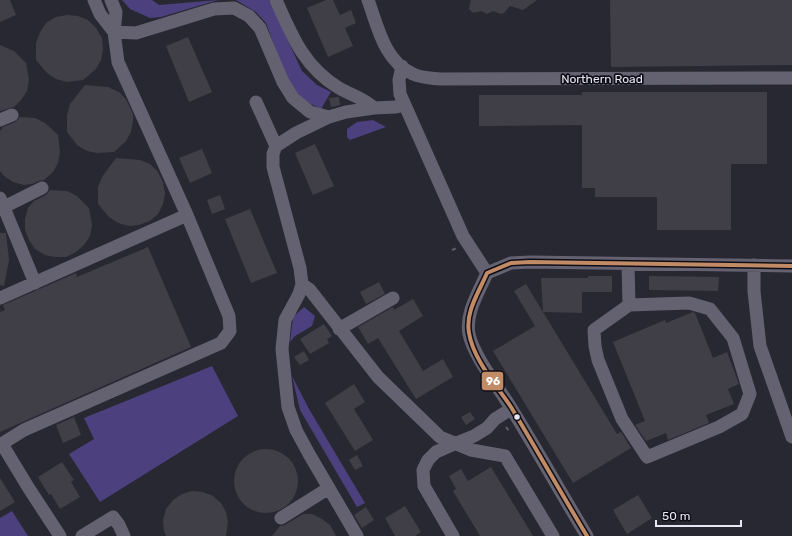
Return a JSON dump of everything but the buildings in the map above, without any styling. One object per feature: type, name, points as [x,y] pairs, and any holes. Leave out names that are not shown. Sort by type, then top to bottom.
[{"type":"street","points":[[94,0],[100,14],[114,32],[136,33],[214,9],[234,8],[249,16],[260,28],[284,82],[293,98],[310,112],[329,117]]},
{"type":"street","points":[[60,536],[1,445],[24,430],[221,343],[230,331],[229,316],[187,215],[118,62],[114,32],[116,12],[111,0]]},
{"type":"street","points":[[276,0],[302,54],[318,72],[339,88],[369,103],[374,108]]},
{"type":"street","points":[[368,0],[380,36],[388,53],[402,66],[399,80],[400,94],[463,236],[487,273]]},
{"type":"street","name":"Northern Road","points":[[402,66],[413,74],[425,78],[440,79],[792,78]]},
{"type":"street","points":[[256,102],[276,146]]},
{"type":"street","points":[[358,536],[308,454],[296,430],[288,407],[284,381],[282,349],[285,320],[299,294],[302,284],[300,268],[273,167],[273,154],[276,146],[296,133],[329,117],[346,112],[405,105]]},
{"type":"street","points":[[296,133],[310,112]]},
{"type":"street","points":[[35,283],[1,205],[42,188]]},
{"type":"street","points":[[0,298],[187,215]]},
{"type":"street","points":[[587,536],[475,350],[469,334],[469,318],[487,273],[511,263],[792,266]]},
{"type":"street","points":[[628,264],[629,305]]},
{"type":"street","points":[[754,265],[754,291],[760,346],[792,437]]},
{"type":"street","points":[[302,284],[310,290],[378,377],[440,437],[471,450],[505,456],[553,536]]},
{"type":"street","points":[[339,328],[393,298]]},
{"type":"street","points":[[689,303],[710,309],[733,338],[748,387],[750,394],[742,414],[719,427],[647,457],[622,419],[598,360],[595,346],[594,330],[629,305],[689,303]]},
{"type":"street","points":[[453,536],[424,486],[423,470],[428,460],[436,452],[474,436],[487,428],[495,419],[511,409]]},
{"type":"street","points":[[281,518],[329,488]]},
{"type":"street","points":[[82,536],[112,517],[119,525],[124,536]]},
{"type":"shaded area","points":[[122,0],[152,0],[159,5],[218,0],[161,17],[150,18],[130,9]]},
{"type":"shaded area","points":[[236,0],[269,0],[302,71],[317,85],[331,92],[321,109],[305,101],[294,89],[285,74],[266,23],[256,12]]},
{"type":"shaded area","points":[[373,120],[386,127],[350,140],[347,137],[347,129],[357,122]]},
{"type":"shaded area","points":[[304,307],[315,316],[312,326],[295,336],[290,342],[293,317]]},
{"type":"shaded area","points":[[212,366],[238,416],[100,502],[69,454],[94,439],[84,418]]},
{"type":"shaded area","points":[[292,376],[309,409],[365,503],[357,507],[300,410]]},
{"type":"shaded area","points":[[12,511],[28,536],[0,536],[0,518]]},
{"type":"transit line","name":"96","points":[[587,536],[511,407],[480,362],[471,343],[468,325],[469,317],[487,273],[511,263],[530,262],[792,266]]}]
